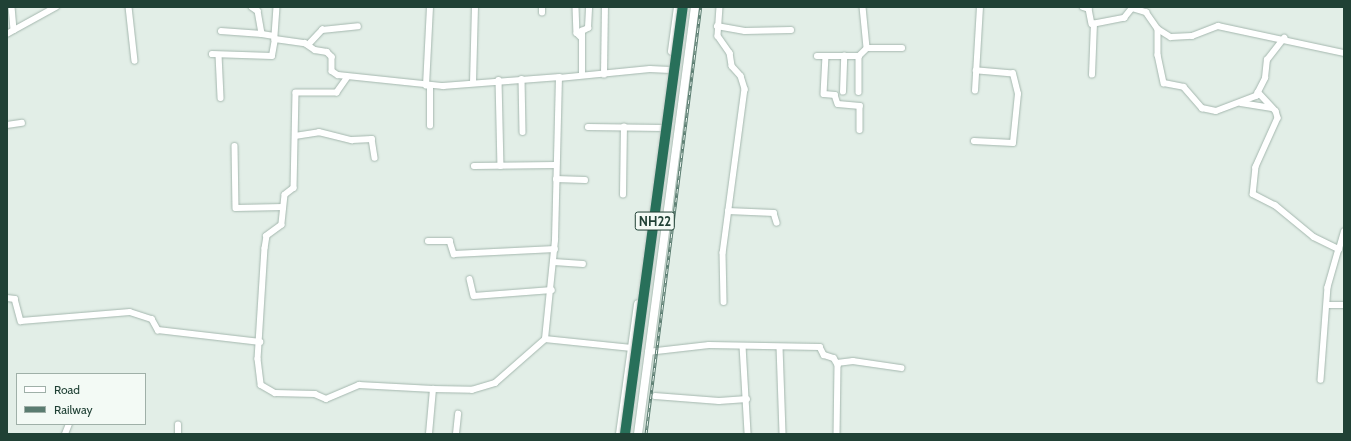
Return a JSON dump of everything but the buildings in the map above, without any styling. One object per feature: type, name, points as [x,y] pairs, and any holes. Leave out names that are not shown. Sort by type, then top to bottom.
[{"type":"highway","name":"NH22","points":[[625,434],[683,7]]},
{"type":"highway","name":"NH22","points":[[631,434],[689,7]]},
{"type":"street","points":[[12,7],[14,30]]},
{"type":"street","points":[[7,34],[56,7]]},
{"type":"street","points":[[129,7],[135,61]]},
{"type":"street","points":[[252,7],[258,11],[262,34]]},
{"type":"street","points":[[212,54],[272,56],[277,7]]},
{"type":"street","points":[[430,7],[428,86],[430,126]]},
{"type":"street","points":[[473,83],[475,7]]},
{"type":"street","points":[[576,7],[576,33],[582,38]]},
{"type":"street","points":[[582,74],[582,32],[588,28],[589,7]]},
{"type":"street","points":[[604,74],[605,7]]},
{"type":"street","points":[[620,434],[663,128],[678,7]]},
{"type":"street","points":[[638,434],[694,7]]},
{"type":"street","points":[[720,7],[717,26],[719,40],[730,51],[732,66],[744,84],[732,199],[728,211],[723,258],[724,302]]},
{"type":"street","points":[[863,7],[867,48]]},
{"type":"street","points":[[975,91],[980,7]]},
{"type":"street","points":[[1088,7],[1089,23],[1094,24],[1124,18],[1129,8],[1146,12],[1158,29],[1166,36],[1178,38],[1218,26],[1284,38],[1344,53]]},
{"type":"street","points":[[1092,75],[1094,24]]},
{"type":"street","points":[[308,45],[322,30],[358,26]]},
{"type":"street","points":[[717,26],[740,31],[791,30]]},
{"type":"street","points":[[1158,29],[1158,56],[1164,83],[1186,88],[1207,110],[1223,111],[1258,92],[1265,78],[1267,60],[1284,38]]},
{"type":"street","points":[[221,31],[262,34],[308,45],[329,53],[333,73],[348,77],[428,86],[560,77],[582,74],[670,70]]},
{"type":"street","points":[[673,45],[689,47]]},
{"type":"street","points":[[817,56],[859,56],[867,48],[902,48]]},
{"type":"street","points":[[219,55],[221,98]]},
{"type":"street","points":[[826,56],[824,94],[835,95],[838,104],[860,106],[860,130]]},
{"type":"street","points":[[843,92],[844,56]]},
{"type":"street","points":[[859,56],[859,92]]},
{"type":"street","points":[[974,141],[1013,143],[1018,94],[1013,74],[976,71]]},
{"type":"street","points":[[348,77],[337,93],[296,92],[295,136],[290,191],[283,207],[282,225],[266,240],[260,342],[261,385],[275,393],[315,394],[326,399],[359,385],[472,390],[494,383],[545,339],[552,290],[555,249],[556,165],[560,77]]},
{"type":"street","points":[[522,79],[523,132]]},
{"type":"street","points":[[499,80],[501,166]]},
{"type":"street","points":[[1258,92],[1274,109],[1277,121],[1256,167],[1253,194],[1275,205],[1314,237],[1339,250]]},
{"type":"street","points":[[1240,103],[1274,109]]},
{"type":"street","points":[[7,125],[22,123]]},
{"type":"street","points":[[588,127],[663,128]]},
{"type":"street","points":[[623,195],[624,127]]},
{"type":"street","points":[[295,136],[319,132],[352,140],[372,139],[375,158]]},
{"type":"street","points":[[235,146],[236,208],[283,207]]},
{"type":"street","points":[[474,166],[556,165]]},
{"type":"street","points":[[556,179],[585,180]]},
{"type":"street","points":[[732,199],[738,211]]},
{"type":"street","points":[[728,211],[775,213],[777,224]]},
{"type":"street","points":[[1321,380],[1326,304],[1344,232]]},
{"type":"street","points":[[428,241],[450,241],[455,254],[555,249]]},
{"type":"street","points":[[554,262],[583,264]]},
{"type":"street","points":[[470,279],[474,296],[552,290]]},
{"type":"street","points":[[7,298],[15,299],[22,321],[130,312],[152,319],[158,330],[260,342]]},
{"type":"street","points":[[1326,304],[1344,305]]},
{"type":"street","points":[[545,339],[632,348]]},
{"type":"street","points":[[648,352],[701,345],[820,347],[824,356],[837,363],[853,361],[901,368]]},
{"type":"street","points":[[744,346],[748,434]]},
{"type":"street","points":[[780,347],[783,434]]},
{"type":"street","points":[[837,363],[837,434]]},
{"type":"street","points":[[628,373],[645,375]]},
{"type":"street","points":[[429,434],[434,389]]},
{"type":"street","points":[[655,396],[719,401],[747,399]]},
{"type":"street","points":[[456,434],[458,414]]},
{"type":"street","points":[[178,425],[178,434]]},
{"type":"railway","points":[[646,434],[701,7]]}]
